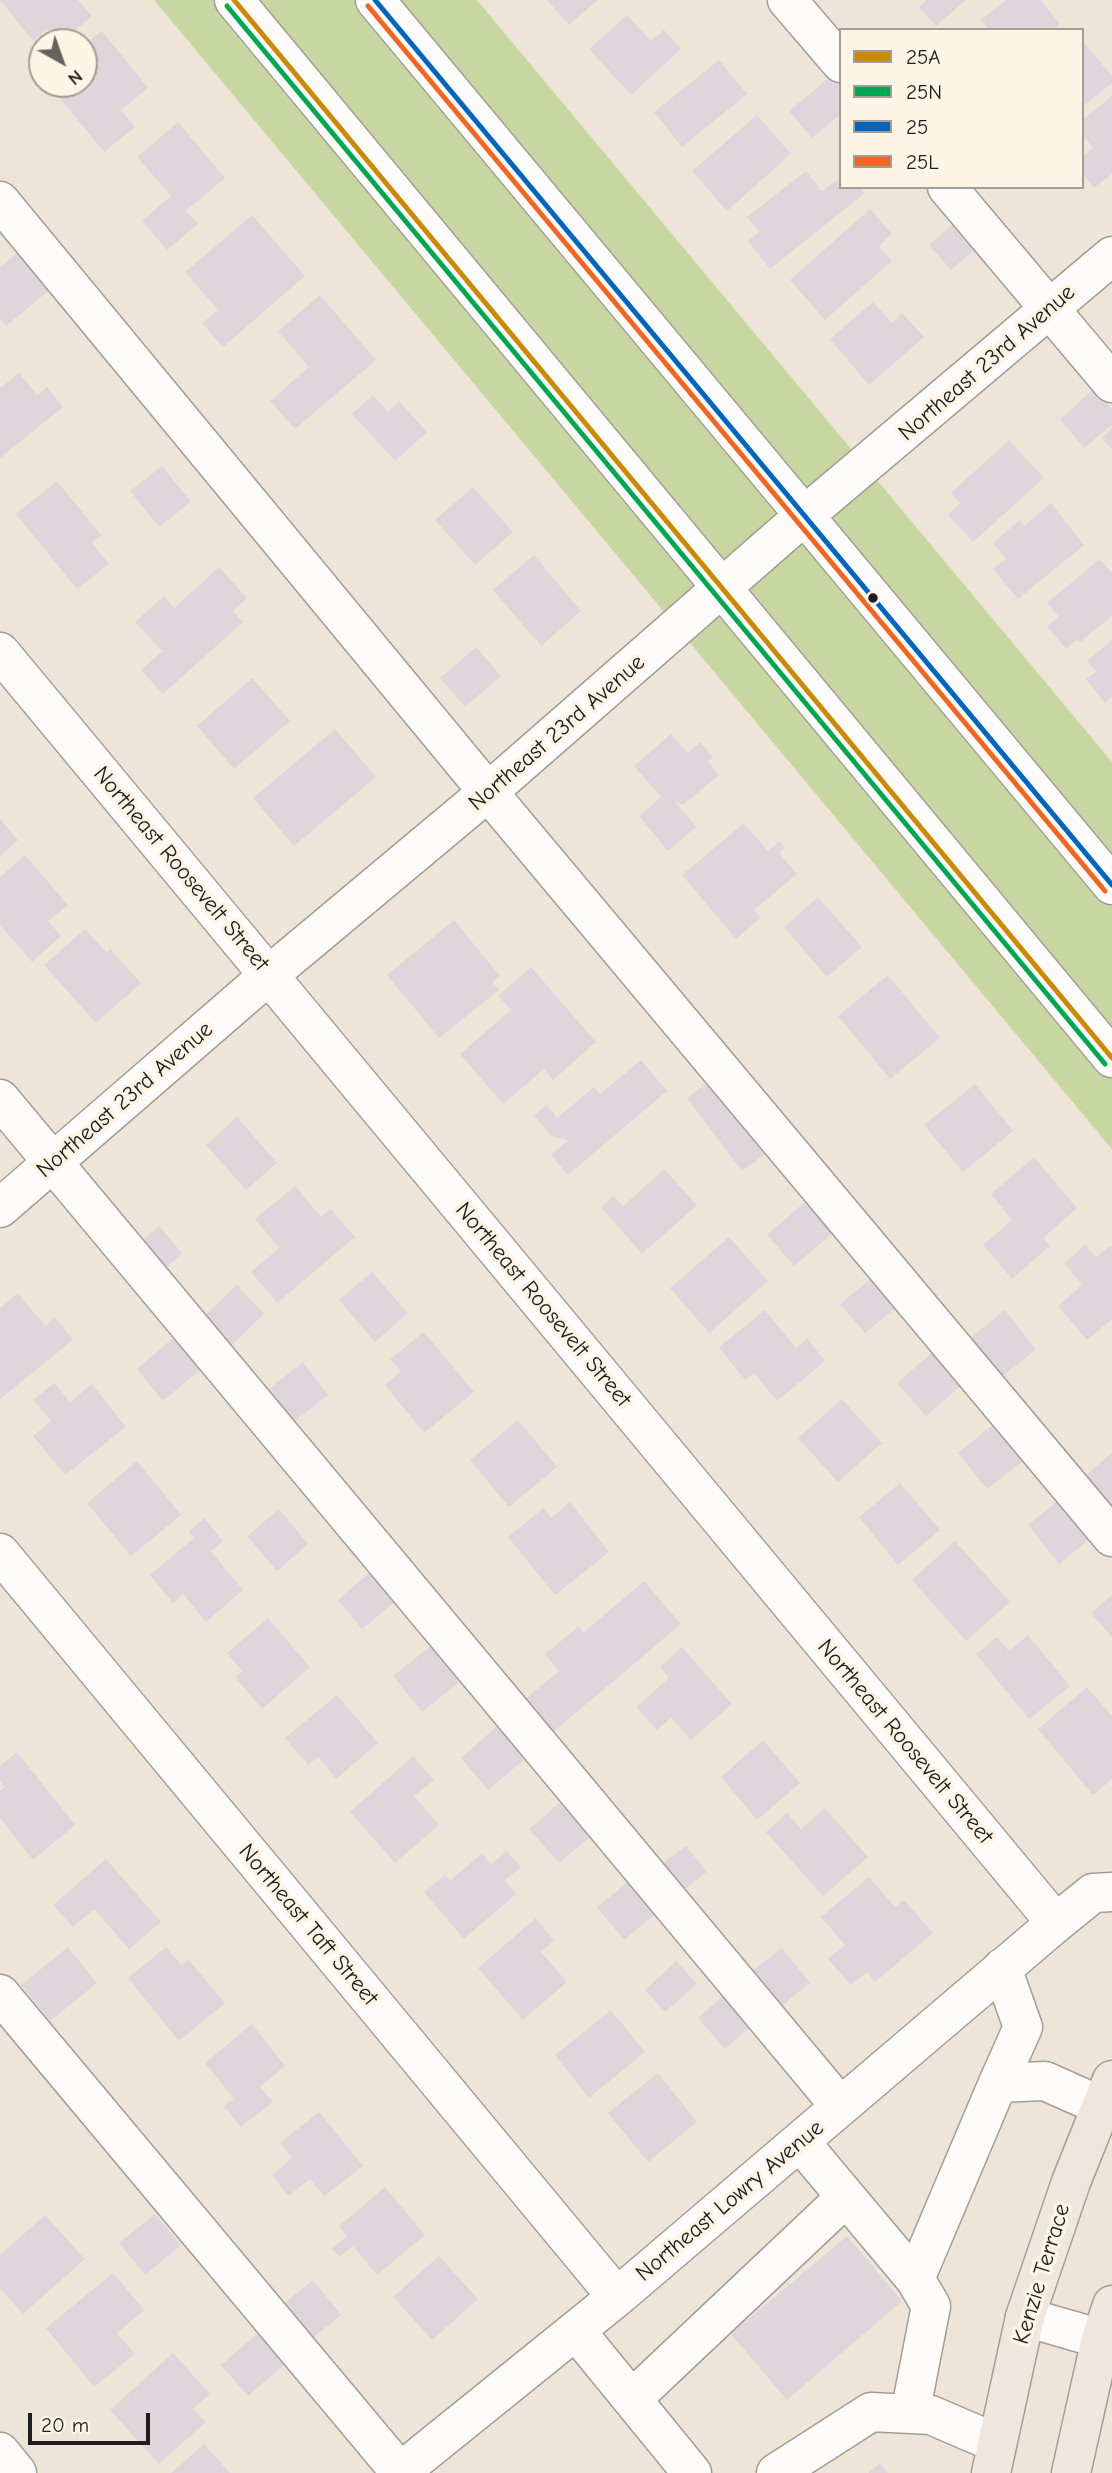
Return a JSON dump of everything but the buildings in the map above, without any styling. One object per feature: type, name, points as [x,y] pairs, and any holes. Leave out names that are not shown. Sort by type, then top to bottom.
[{"type":"main road","name":"Kenzie Terrace","points":[[993,2458],[1025,2317],[1071,2182],[1107,2093]]},
{"type":"main road","points":[[1071,2473],[1108,2328]]},
{"type":"street","points":[[234,0],[1112,1058]]},
{"type":"street","points":[[375,0],[1112,885]]},
{"type":"street","points":[[787,0],[839,61]]},
{"type":"street","points":[[949,189],[1112,383]]},
{"type":"street","points":[[0,201],[488,792],[1112,1537]]},
{"type":"street","name":"Northeast 23rd Avenue","points":[[0,1208],[1112,256]]},
{"type":"street","name":"Northeast Roosevelt Street","points":[[0,652],[1056,1923]]},
{"type":"street","points":[[0,1099],[840,2106]]},
{"type":"street","name":"Northeast Taft Street","points":[[0,1553],[617,2297]]},
{"type":"street","points":[[1056,1923],[1102,1893]]},
{"type":"street","name":"Northeast Lowry Avenue","points":[[400,2472],[617,2297],[1056,1923]]},
{"type":"street","points":[[915,2279],[1023,2026],[1002,1968]]},
{"type":"street","points":[[0,1994],[400,2472]]},
{"type":"street","points":[[998,2083],[1045,2081],[1107,2093]]},
{"type":"street","points":[[800,2142],[915,2279],[931,2306],[910,2414]]},
{"type":"street","points":[[632,2399],[846,2197]]},
{"type":"street","points":[[1025,2317],[1108,2328]]},
{"type":"street","points":[[576,2330],[692,2473]]},
{"type":"street","points":[[776,2473],[871,2412],[931,2415],[993,2458]]},
{"type":"street","points":[[0,2452],[17,2473]]},
{"type":"green space","points":[[154,0],[477,0],[1112,762],[1112,1149]]},
{"type":"transit line","name":"25A","points":[[234,0],[1112,1058]]},
{"type":"transit line","name":"25","points":[[375,0],[1112,885]]},
{"type":"transit line","name":"25N","points":[[227,6],[1105,1064]]},
{"type":"transit line","name":"25L","points":[[368,6],[1105,891]]}]
